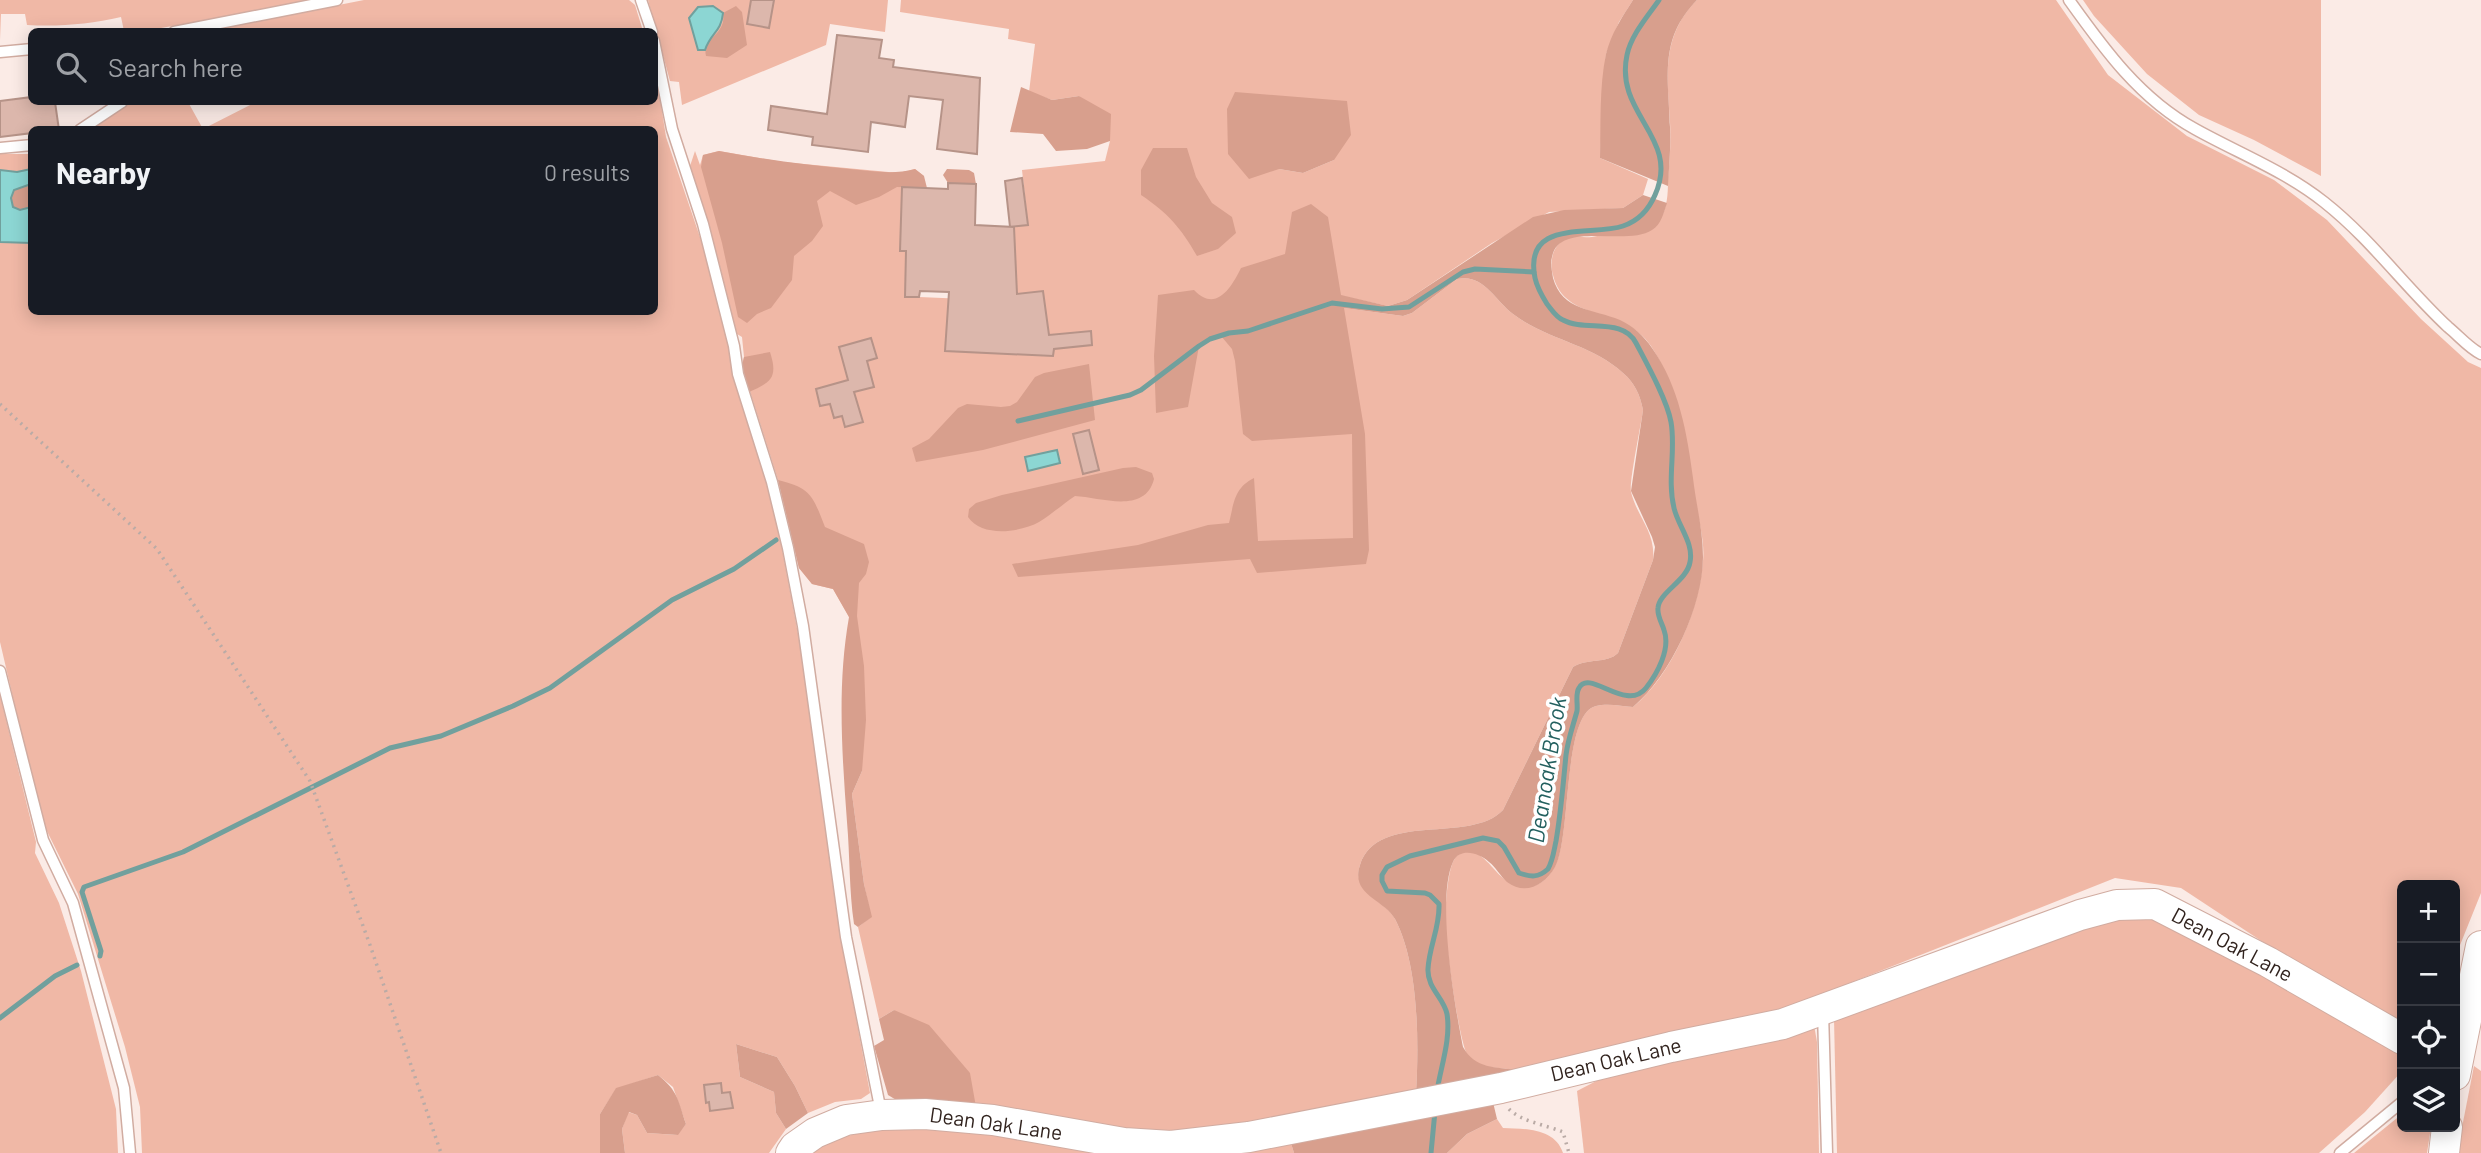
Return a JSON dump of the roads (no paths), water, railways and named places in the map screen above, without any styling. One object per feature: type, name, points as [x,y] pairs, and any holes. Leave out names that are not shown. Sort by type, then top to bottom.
[{"type":"street","name":"Dean Oak Lane","points":[[791,1153],[815,1133],[846,1121],[882,1115],[925,1114],[993,1121],[1124,1143],[1171,1146],[1249,1137],[1501,1088],[1671,1046],[1783,1024],[2080,915],[2117,905],[2155,904],[2268,962],[2397,1036]]},
{"type":"street","points":[[2460,1048],[2481,946]]},
{"type":"street","points":[[2444,1153],[2446,1132]]},
{"type":"lane","points":[[194,28],[337,0]]},
{"type":"lane","points":[[641,0],[651,28]]},
{"type":"lane","points":[[2069,0],[2108,55],[2141,89],[2192,128],[2264,162],[2324,201],[2366,240],[2422,303],[2481,354]]},
{"type":"lane","points":[[0,52],[28,50]]},
{"type":"lane","points":[[658,61],[672,129],[703,224],[734,346],[738,374],[772,482],[788,548],[803,626],[846,937],[882,1115]]},
{"type":"lane","points":[[86,126],[118,105]]},
{"type":"lane","points":[[0,148],[28,145]]},
{"type":"lane","points":[[0,671],[43,840],[73,903],[124,1088],[130,1153]]},
{"type":"lane","points":[[1823,1010],[1827,1153]]},
{"type":"lane","points":[[2340,1153],[2397,1106]]},
{"type":"water","points":[[713,6],[723,13],[720,25],[705,50],[698,50],[689,18],[698,7]]},
{"type":"water","points":[[0,170],[17,172],[28,170],[28,185],[14,190],[11,198],[13,207],[20,210],[28,208],[28,243],[0,242]]},
{"type":"water","points":[[1057,450],[1060,463],[1028,471],[1025,457]]},
{"type":"waterway","name":"Deanoak Brook","points":[[1437,1091],[1447,1043],[1448,1023],[1445,1008],[1430,982],[1428,969],[1439,904],[1425,893],[1387,891],[1382,875],[1387,867],[1410,856],[1483,838],[1498,841],[1519,873],[1534,876],[1548,869],[1556,841],[1566,755],[1577,711],[1578,690],[1584,683],[1591,683],[1628,696],[1638,694],[1646,688],[1658,669],[1666,645],[1658,614],[1660,602],[1684,575],[1690,562],[1690,548],[1676,515],[1672,497],[1673,443],[1669,413],[1636,343],[1630,335],[1613,327],[1582,325],[1561,319],[1547,304],[1535,278],[1534,259],[1539,246],[1549,238],[1628,224],[1642,214],[1655,195],[1661,175],[1660,157],[1630,94],[1626,76],[1627,55],[1632,40],[1659,0]]},
{"type":"waterway","points":[[1018,421],[1130,395],[1141,390],[1210,339],[1248,331],[1332,303],[1382,309],[1409,307],[1463,272],[1475,269],[1534,272]]},
{"type":"waterway","points":[[100,956],[101,951],[82,892],[84,887],[183,852],[390,748],[441,736],[550,688],[672,600],[734,569],[776,540]]},
{"type":"waterway","points":[[0,1018],[55,976],[77,965]]},
{"type":"waterway","name":"Deanoak Brook","points":[[1431,1153],[1435,1111]]}]
